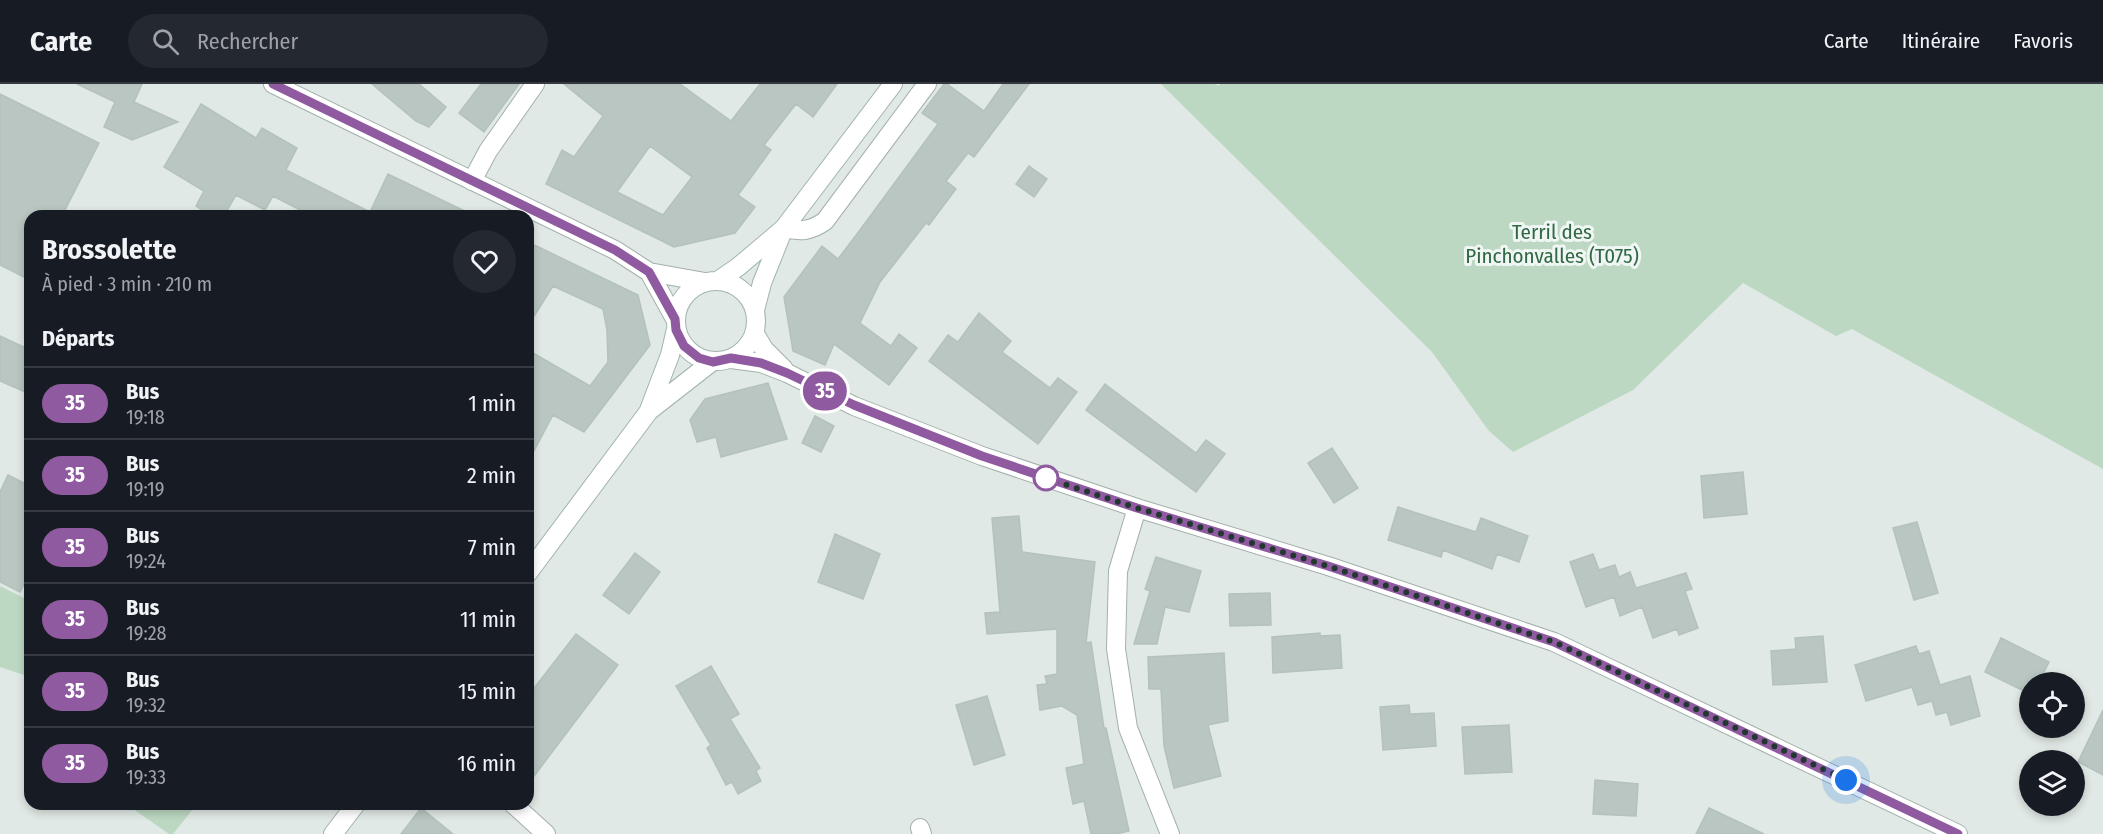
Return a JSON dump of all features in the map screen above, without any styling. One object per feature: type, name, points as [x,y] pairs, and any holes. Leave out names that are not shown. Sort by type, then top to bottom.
[{"type":"street","points":[[273,84],[532,210]]},
{"type":"street","points":[[472,181],[488,152],[535,84]]},
{"type":"street","points":[[649,411],[670,355],[679,303],[690,289],[712,281],[738,267],[784,228],[893,84]]},
{"type":"street","points":[[784,228],[800,231],[815,229],[825,221],[927,84]]},
{"type":"street","points":[[534,211],[615,250],[649,272],[735,285],[747,295],[755,310],[757,322],[746,349],[731,358],[713,362],[649,411],[534,565]]},
{"type":"street","points":[[755,310],[762,283],[784,228]]},
{"type":"street","points":[[649,272],[687,350],[699,358],[713,362]]},
{"type":"street","points":[[754,334],[764,349],[787,373]]},
{"type":"street","points":[[731,358],[761,363],[787,373],[854,405],[982,456],[1137,508],[1328,566],[1554,642],[1958,834]]},
{"type":"street","points":[[1137,508],[1118,571],[1116,649],[1128,728],[1170,834]]},
{"type":"street","points":[[333,834],[351,810]]},
{"type":"street","points":[[520,810],[546,834]]},
{"type":"green space","name":"Terril des Pinchonvalles (T075)","points":[[1161,84],[1215,84],[1219,86],[1220,84],[2103,84],[2103,469],[1852,329],[1836,336],[1743,283],[1633,390],[1513,452],[1489,431],[1432,352]]},
{"type":"green space","points":[[0,586],[24,598],[24,675],[0,667]]},
{"type":"green space","points":[[135,810],[192,810],[173,834],[169,834]]},
{"type":"building","points":[[77,84],[142,84],[134,102],[178,122],[132,140],[104,127],[115,102]]},
{"type":"building","points":[[372,84],[419,84],[446,107],[429,127],[416,121]]},
{"type":"building","points":[[481,84],[519,84],[484,132],[459,113]]},
{"type":"building","points":[[564,84],[680,84],[731,121],[760,84],[837,84],[813,117],[796,104],[764,145],[771,150],[738,195],[755,207],[735,233],[674,247],[546,184],[562,150],[574,157],[603,116]],"holes":[[[650,146],[692,177],[663,215],[617,192]]]},
{"type":"building","points":[[944,84],[984,111],[1003,84],[1029,84],[974,157],[968,153],[946,181],[956,189],[929,225],[926,223],[880,282],[860,323],[891,346],[899,334],[917,348],[889,385],[834,344],[825,365],[793,351],[784,297],[822,246],[838,259],[860,230],[938,124],[922,113]]},
{"type":"building","points":[[0,94],[99,143],[65,210],[24,210],[24,277],[0,265]]},
{"type":"building","points":[[201,104],[256,138],[262,128],[297,148],[286,170],[366,210],[300,210],[273,196],[265,210],[236,195],[227,210],[202,210],[196,206],[204,191],[164,167]]},
{"type":"building","points":[[1029,166],[1047,179],[1034,197],[1016,184]]},
{"type":"building","points":[[388,174],[463,210],[371,210]]},
{"type":"building","points":[[534,245],[638,295],[650,345],[584,432],[553,415],[534,451],[534,353],[590,386],[608,362],[607,330],[603,309],[553,286],[534,316]]},
{"type":"building","points":[[979,313],[1011,341],[1002,352],[1050,388],[1058,378],[1077,392],[1038,444],[929,361],[948,335],[958,342]]},
{"type":"building","points":[[0,336],[24,347],[24,391],[0,381]]},
{"type":"building","points":[[768,383],[787,439],[721,457],[716,437],[697,442],[690,420],[705,399]]},
{"type":"building","points":[[1105,384],[1196,453],[1206,440],[1225,454],[1196,492],[1086,410]]},
{"type":"building","points":[[815,416],[834,426],[821,452],[802,443]]},
{"type":"building","points":[[1332,448],[1358,488],[1334,503],[1308,463]]},
{"type":"building","points":[[1743,472],[1747,514],[1704,518],[1701,476]]},
{"type":"building","points":[[8,475],[24,483],[24,584],[20,592],[0,582],[0,492]]},
{"type":"building","points":[[1398,507],[1476,532],[1481,518],[1528,536],[1519,562],[1497,554],[1492,569],[1443,550],[1441,557],[1388,540]]},
{"type":"building","points":[[1019,516],[1022,552],[1095,562],[1086,643],[1091,642],[1104,728],[1106,728],[1129,831],[1116,834],[1091,834],[1084,801],[1073,804],[1066,768],[1084,764],[1077,715],[1062,706],[1040,710],[1037,685],[1047,684],[1045,676],[1057,674],[1057,629],[987,634],[985,613],[1000,612],[992,518]]},
{"type":"building","points":[[1917,522],[1938,593],[1914,600],[1893,528]]},
{"type":"building","points":[[835,534],[880,554],[863,599],[818,582]]},
{"type":"building","points":[[635,553],[660,572],[629,614],[603,595]]},
{"type":"building","points":[[1593,554],[1599,570],[1615,565],[1619,577],[1630,572],[1636,588],[1686,573],[1692,589],[1685,591],[1698,628],[1679,635],[1677,629],[1653,638],[1642,607],[1620,616],[1614,597],[1586,607],[1570,562]]},
{"type":"building","points":[[1156,557],[1201,571],[1189,612],[1165,607],[1157,644],[1134,644],[1150,591],[1145,589]]},
{"type":"building","points":[[1270,593],[1271,625],[1230,626],[1229,594]]},
{"type":"building","points":[[1320,633],[1320,636],[1340,635],[1342,668],[1273,673],[1272,637]]},
{"type":"building","points":[[576,634],[618,665],[534,776],[534,688]]},
{"type":"building","points":[[1823,636],[1827,682],[1773,685],[1771,651],[1796,649],[1795,638]]},
{"type":"building","points":[[2001,638],[2049,662],[2044,672],[2019,672],[2019,689],[1985,672]]},
{"type":"building","points":[[1916,646],[1919,654],[1929,651],[1940,685],[1970,676],[1980,716],[1951,725],[1947,712],[1936,715],[1932,701],[1918,705],[1912,687],[1866,701],[1855,665]]},
{"type":"building","points":[[1224,653],[1228,721],[1208,725],[1221,776],[1174,788],[1164,746],[1161,689],[1149,689],[1148,657]]},
{"type":"building","points":[[711,666],[739,714],[730,719],[760,768],[756,771],[761,781],[738,794],[732,782],[726,785],[707,748],[711,745],[676,686]]},
{"type":"building","points":[[987,696],[1005,755],[974,765],[956,705]]},
{"type":"building","points":[[1409,705],[1410,714],[1434,713],[1436,746],[1383,750],[1380,707]]},
{"type":"building","points":[[2103,710],[2103,775],[2085,766],[2084,750]]},
{"type":"building","points":[[1509,725],[1512,772],[1465,774],[1462,727]]},
{"type":"building","points":[[1595,780],[1638,784],[1636,816],[1593,814]]},
{"type":"building","points":[[1709,808],[1764,834],[1696,834]]},
{"type":"building","points":[[419,810],[423,810],[453,834],[401,834]]},
{"type":"bus line","name":"35","points":[[273,84],[533,210]]},
{"type":"bus line","name":"35","points":[[534,211],[615,250],[649,272],[675,319],[676,330],[684,346],[699,358],[713,362],[731,358],[761,363],[854,405],[982,456],[1137,508],[1328,566],[1554,642],[1958,834]]},
{"type":"route","points":[[1046,478],[1328,566],[1554,642],[1846,780]]}]
